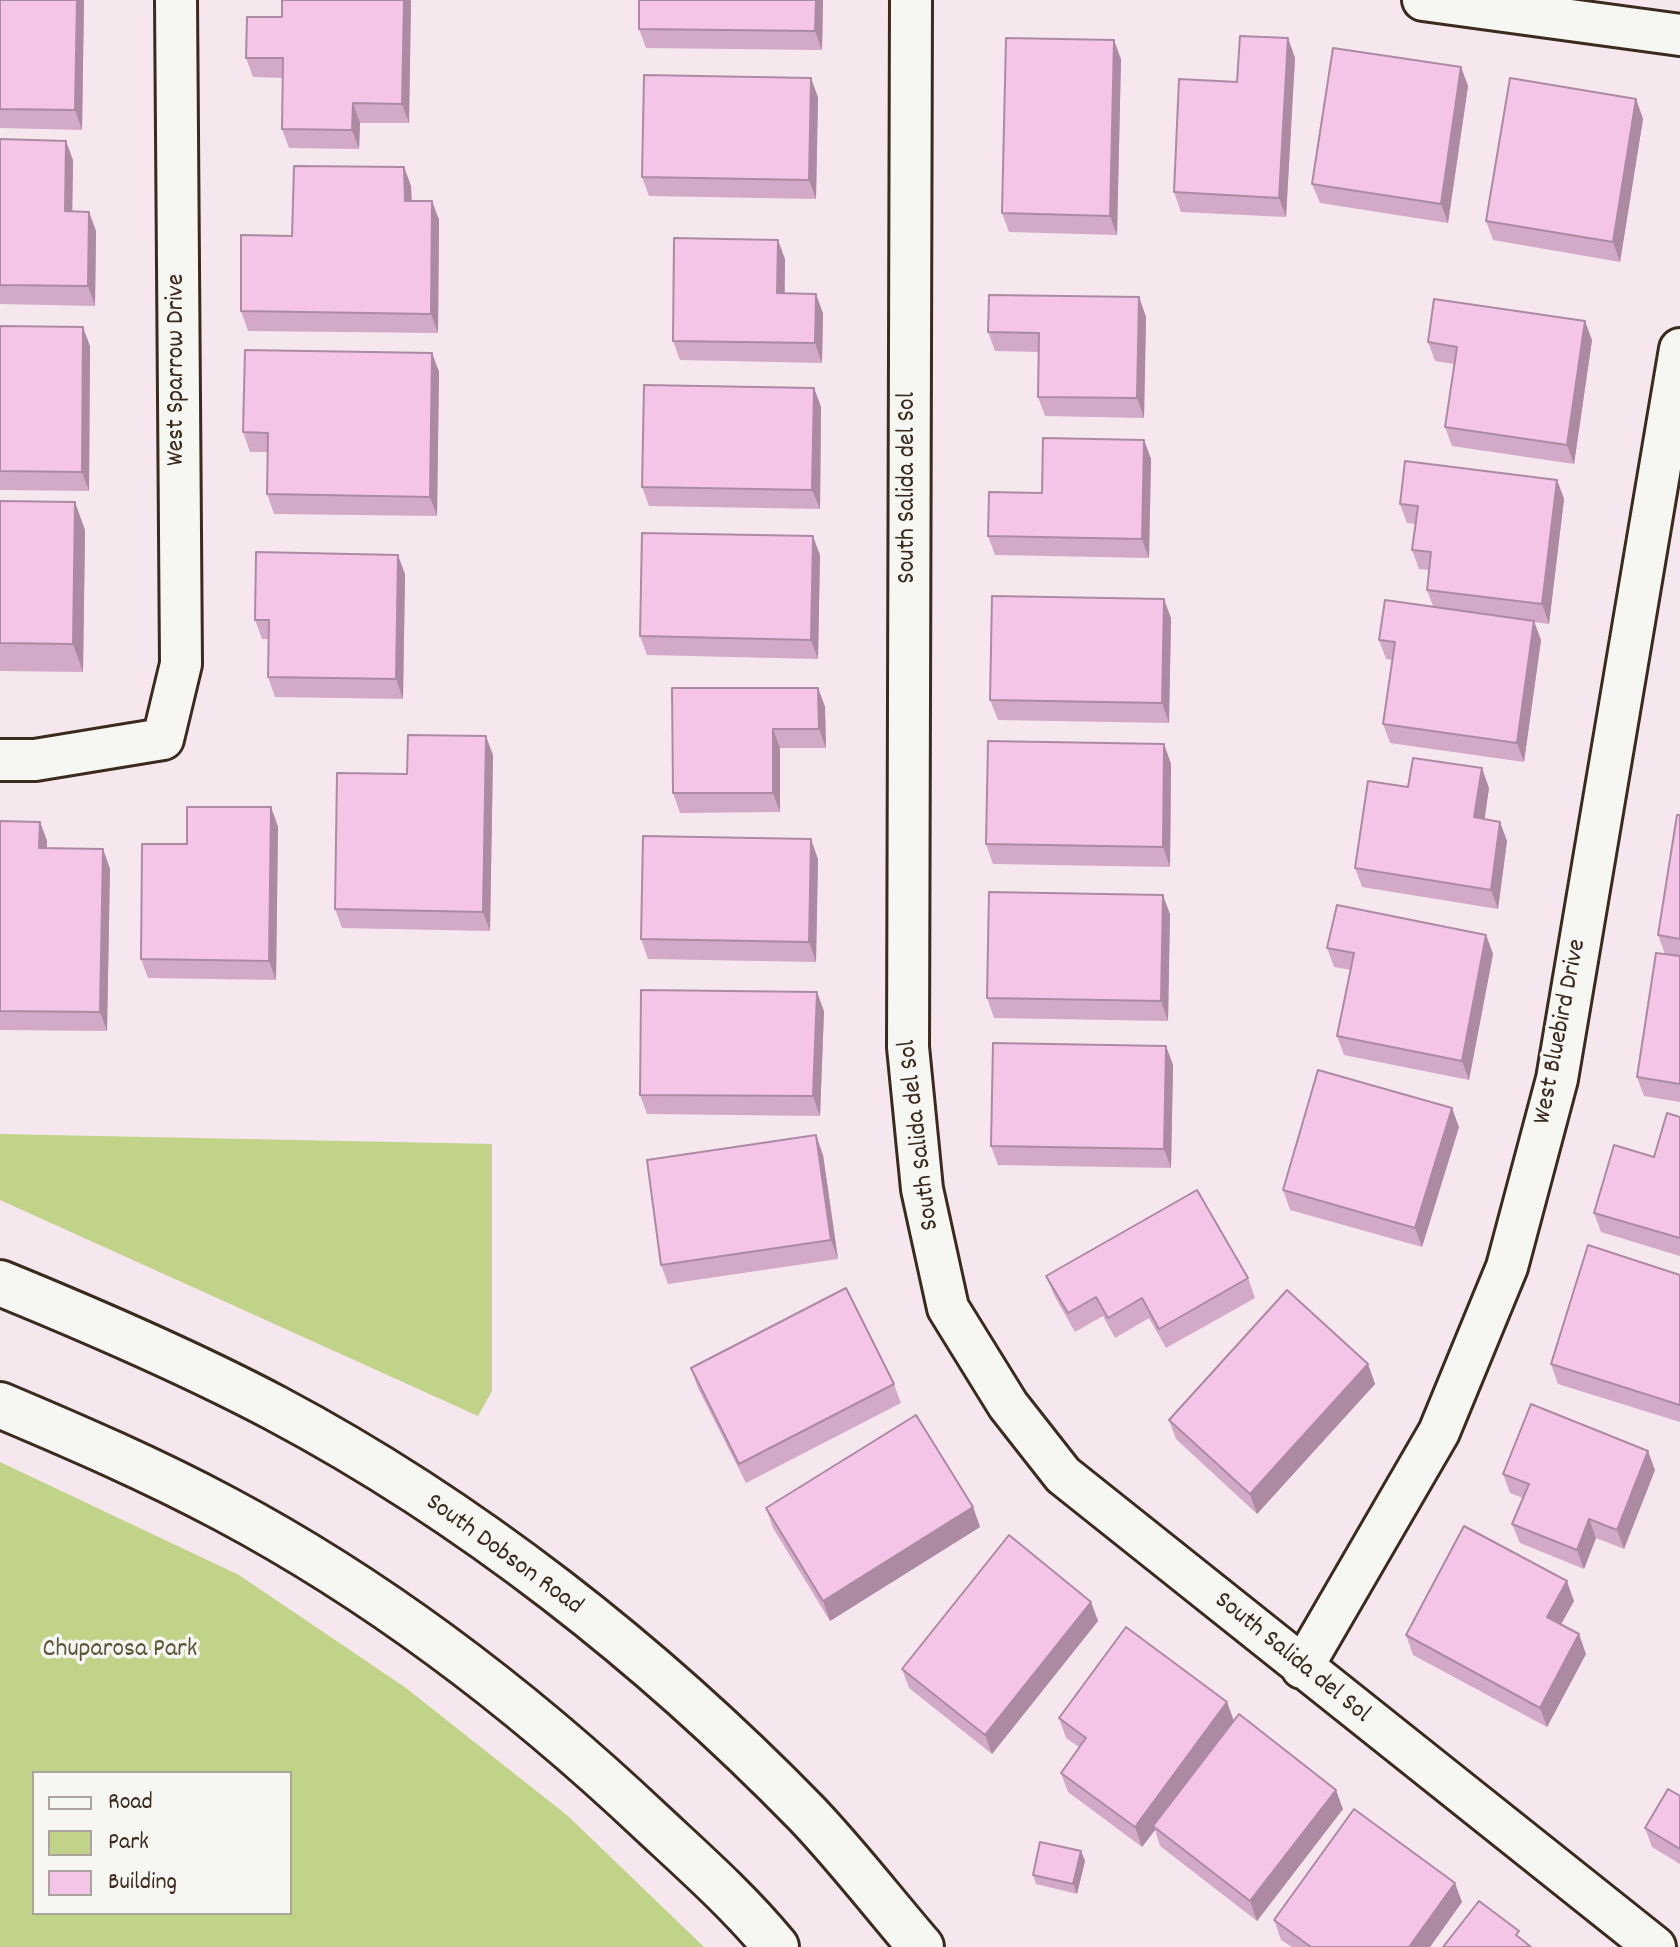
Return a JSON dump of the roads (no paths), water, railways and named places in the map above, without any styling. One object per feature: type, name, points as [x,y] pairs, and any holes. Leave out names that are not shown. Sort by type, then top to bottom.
[{"type":"main road","name":"South Dobson Road","points":[[0,1283],[129,1336],[277,1409],[408,1488],[542,1579],[687,1700],[808,1815],[921,1947]]},
{"type":"main road","points":[[0,1405],[88,1442],[226,1510],[377,1601],[524,1709],[626,1798],[752,1917],[776,1947]]},
{"type":"street","name":"West Sparrow Drive","points":[[0,760],[35,760],[163,739],[181,664],[176,0]]},
{"type":"street","name":"South Salida del Sol","points":[[911,0],[908,1047],[922,1189],[948,1308],[1008,1405],[1063,1475],[1655,1947]]},
{"type":"street","points":[[1423,0],[1680,35]]},
{"type":"street","name":"West Bluebird Drive","points":[[1302,1668],[1439,1432],[1507,1267],[1557,1079],[1672,439],[1680,349]]},
{"type":"park label","name":"Chuparosa Park","points":[[120,1651]]}]
